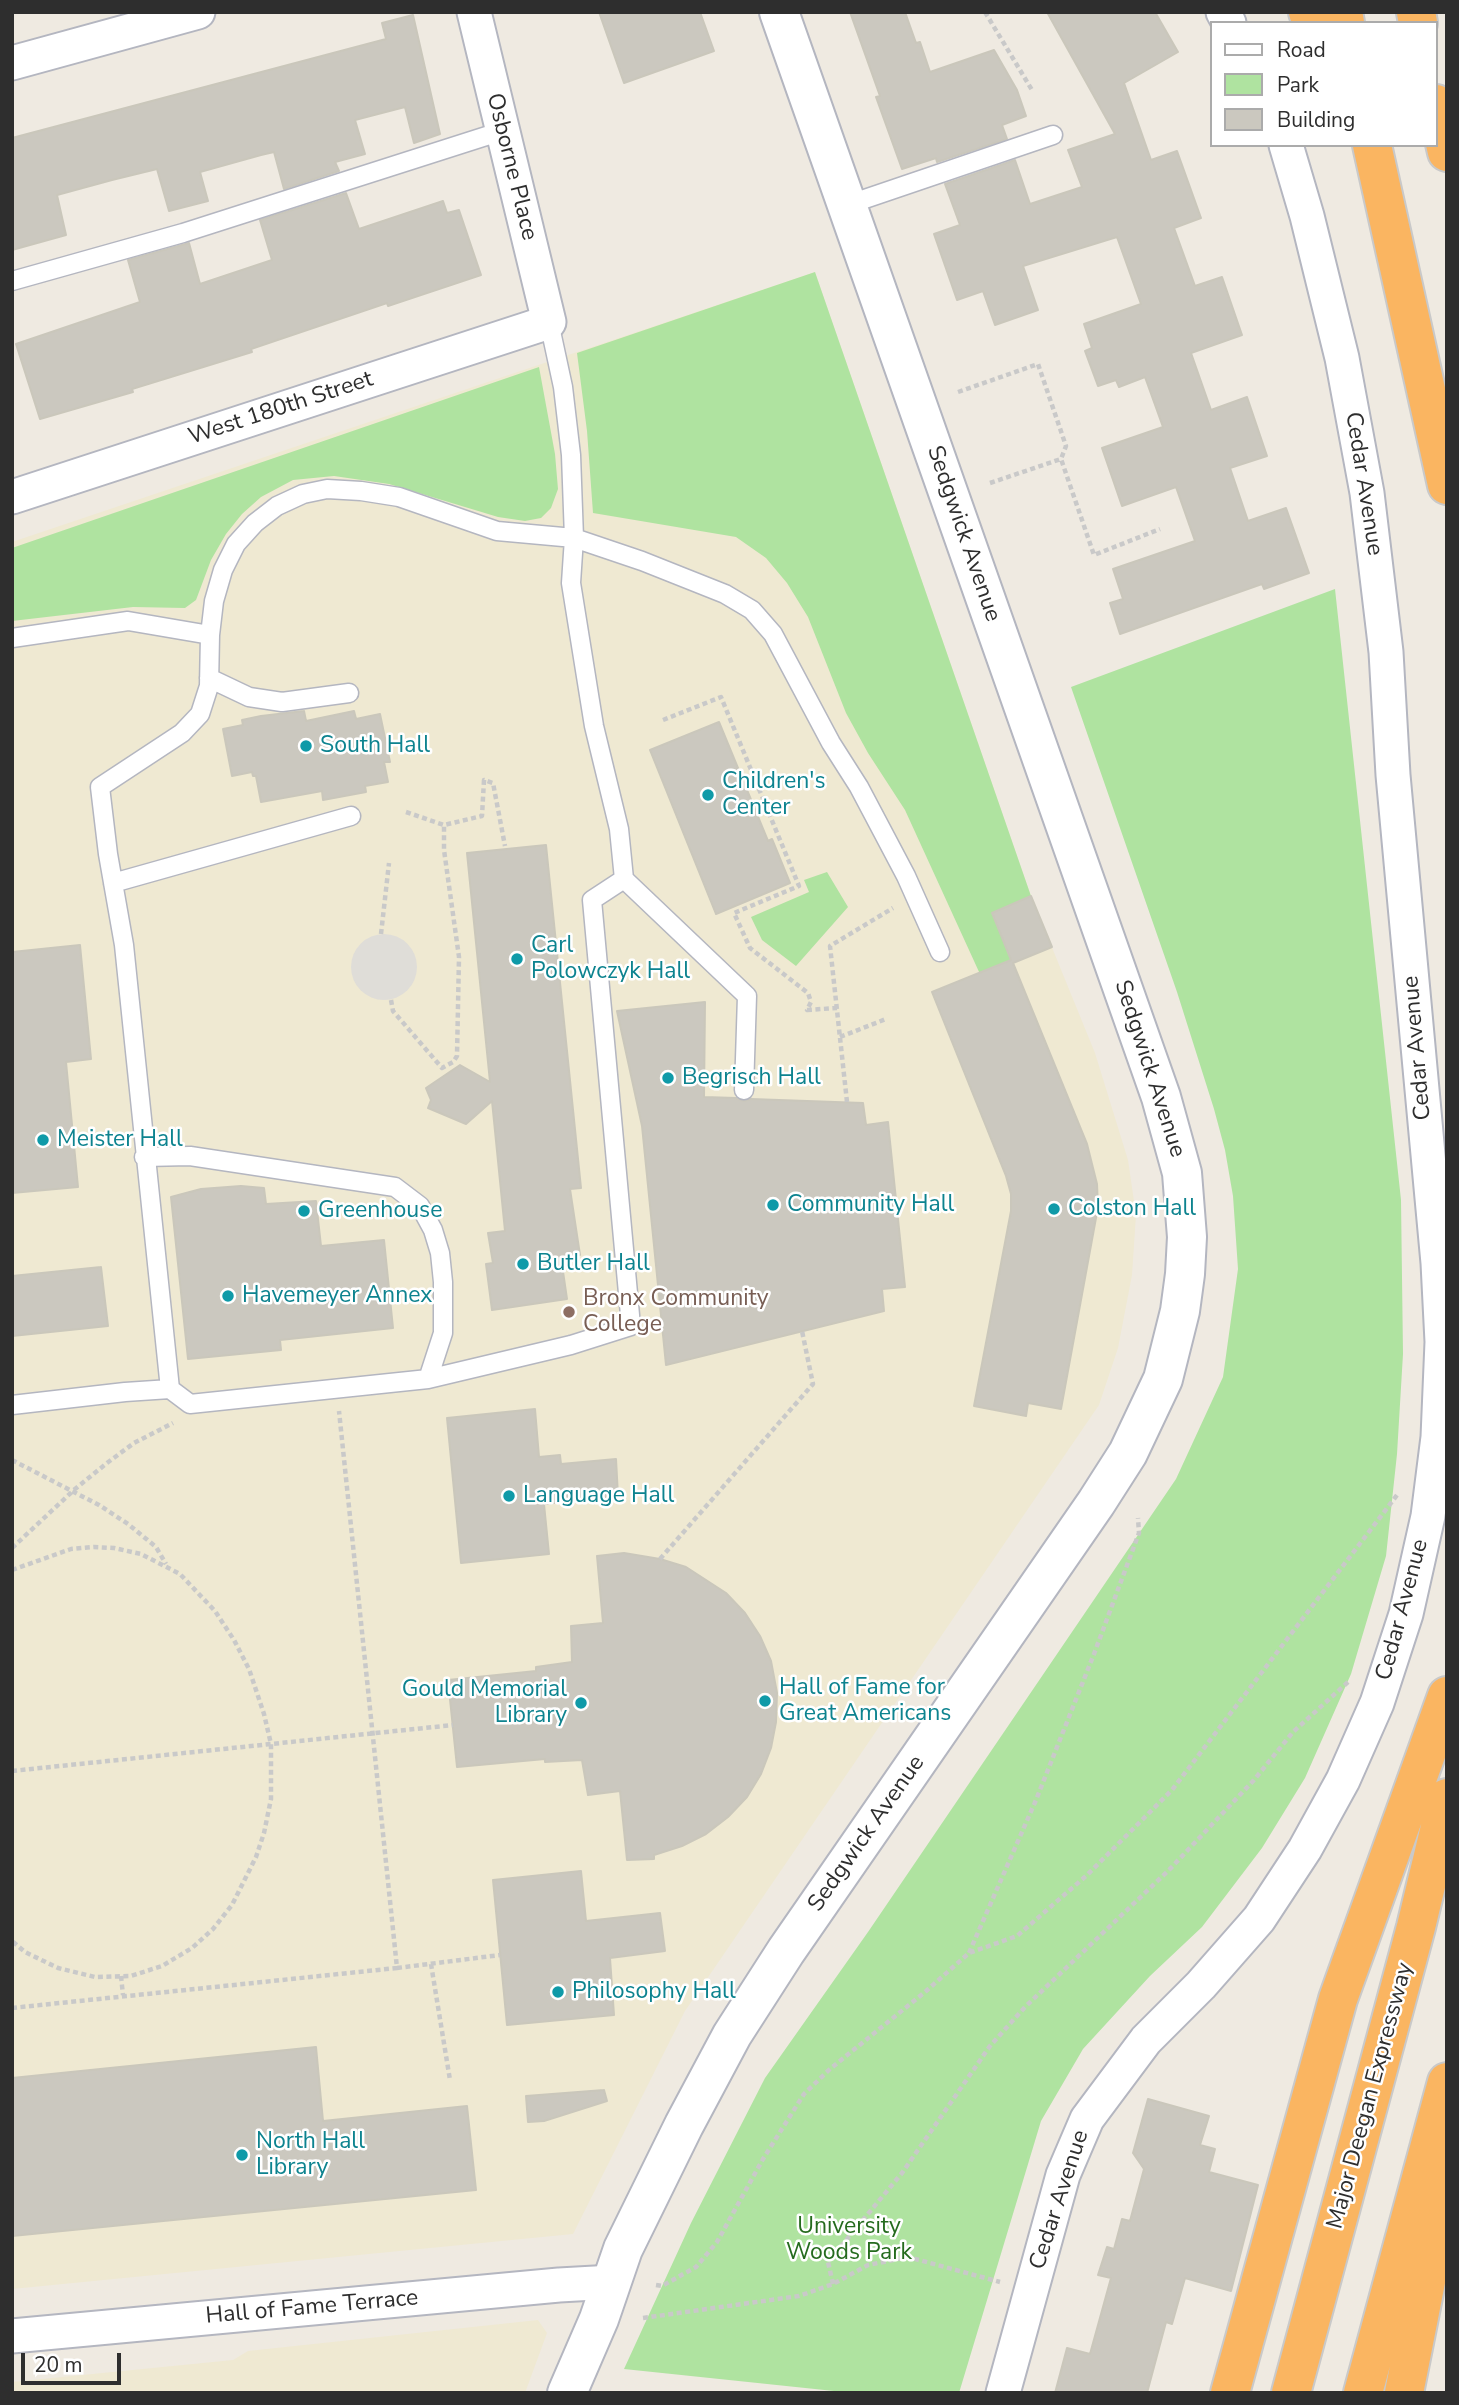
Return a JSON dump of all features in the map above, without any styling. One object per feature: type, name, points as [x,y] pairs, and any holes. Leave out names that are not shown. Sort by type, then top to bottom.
[{"type":"highway","points":[[1438,113],[1447,152]]},
{"type":"highway","points":[[1359,147],[1392,236]]},
{"type":"highway","points":[[1372,147],[1447,485]]},
{"type":"highway","points":[[1230,2393],[1338,1999],[1447,1696]]},
{"type":"highway","name":"Major Deegan Expressway","points":[[1291,2393],[1416,1927],[1447,1797]]},
{"type":"highway","points":[[1363,2393],[1447,2082]]},
{"type":"highway","points":[[1404,2393],[1447,2175]]},
{"type":"main road","name":"Sedgwick Avenue","points":[[568,2393],[629,2237],[689,2114],[732,2035],[786,1951],[1128,1453],[1163,1379],[1180,1311],[1185,1275],[1187,1237],[1182,1173],[1161,1097],[779,12]]},
{"type":"street","points":[[12,63],[126,21],[198,12]]},
{"type":"street","name":"Osborne Place","points":[[474,12],[549,323]]},
{"type":"street","name":"Cedar Avenue","points":[[1003,2393],[1054,2204],[1073,2149],[1087,2119],[1146,2040],[1201,1985],[1259,1919],[1304,1849],[1343,1780],[1377,1703],[1406,1614],[1428,1516],[1438,1437],[1442,1342],[1438,1263],[1393,775],[1386,652],[1367,494],[1342,358],[1307,216],[1287,147]]},
{"type":"street","name":"West 180th Street","points":[[12,496],[549,323]]},
{"type":"street","name":"Hall of Fame Terrace","points":[[12,2336],[559,2284],[613,2282]]},
{"type":"lane","points":[[12,281],[183,233],[502,131]]},
{"type":"lane","points":[[847,205],[1053,135]]},
{"type":"lane","points":[[549,323],[571,456],[574,538],[571,583],[594,726],[619,829],[624,880],[747,996],[744,1090]]},
{"type":"lane","points":[[170,1389],[124,945],[100,787],[182,733],[200,714],[209,678],[214,601],[223,570],[236,544],[255,523],[277,506],[303,494],[327,489],[361,491],[399,498],[497,531],[574,538],[725,594],[752,610],[772,634],[831,743],[859,787],[915,895],[940,952]]},
{"type":"lane","points":[[12,638],[128,621],[210,635]]},
{"type":"lane","points":[[209,678],[249,696],[282,702],[349,693]]},
{"type":"lane","points":[[113,883],[351,816]]},
{"type":"lane","points":[[12,1405],[170,1389],[190,1404],[428,1379],[571,1345],[631,1326],[601,1014],[593,900],[624,880]]},
{"type":"lane","points":[[145,1157],[190,1156],[395,1187],[420,1206],[433,1230],[440,1253],[443,1282],[443,1333],[428,1379]]},
{"type":"path","points":[[985,12],[1032,90]]},
{"type":"path","points":[[958,392],[1038,364],[1066,446],[1061,459],[1094,555],[1160,529]]},
{"type":"path","points":[[990,483],[1061,459]]},
{"type":"path","points":[[663,720],[721,697],[799,886],[734,913],[750,948],[808,993],[811,1002],[807,1010],[837,1008]]},
{"type":"path","points":[[406,812],[444,825],[482,816],[484,780],[493,783],[505,846]]},
{"type":"path","points":[[391,1000],[393,1010],[442,1068],[453,1062],[457,1056],[459,957],[444,850],[444,825]]},
{"type":"path","points":[[381,934],[389,863]]},
{"type":"path","points":[[847,1102],[830,946],[915,895]]},
{"type":"path","points":[[840,1037],[886,1019]]},
{"type":"path","points":[[660,1559],[813,1384],[802,1331]]},
{"type":"path","points":[[338,1404],[397,1968]]},
{"type":"path","points":[[12,1548],[71,1493],[134,1443],[180,1419]]},
{"type":"path","points":[[12,1460],[71,1493],[99,1505],[128,1524],[156,1547],[167,1566]]},
{"type":"path","points":[[656,2285],[662,2286],[696,2267],[718,2242],[763,2159],[804,2094],[830,2068],[970,1953],[1017,1936],[1086,1876],[1172,1790],[1400,1490]]},
{"type":"path","points":[[970,1953],[1036,1800],[1094,1654],[1139,1533],[1138,1518]]},
{"type":"path","points":[[12,1570],[71,1549],[94,1547],[141,1554],[180,1574],[197,1589],[234,1640],[249,1669],[271,1744],[271,1799],[256,1857],[232,1905],[213,1930],[192,1948],[162,1966],[131,1976],[96,1978],[58,1969],[25,1952],[12,1941]]},
{"type":"path","points":[[833,2284],[828,2262],[902,2173],[990,2046],[1025,2007],[1169,1870],[1254,1780],[1293,1732],[1357,1674]]},
{"type":"path","points":[[12,1771],[453,1726]]},
{"type":"path","points":[[12,2008],[500,1955]]},
{"type":"path","points":[[431,1964],[450,2080]]},
{"type":"path","points":[[121,1976],[123,1995]]},
{"type":"path","points":[[643,2318],[799,2296],[833,2284],[868,2265],[908,2257],[1000,2282]]},
{"type":"shaded area","name":"Bronx Community College","points":[[815,272],[1031,896],[1095,1053],[1128,1160],[1136,1215],[1132,1275],[1118,1348],[1099,1405],[685,2011],[573,2234],[12,2289],[12,542]]},
{"type":"shaded area","points":[[378,934],[390,934],[402,939],[412,949],[417,967],[415,980],[402,995],[390,1000],[378,1000],[366,995],[356,985],[351,973],[351,961],[356,949],[366,939]]},
{"type":"shaded area","points":[[538,2320],[547,2333],[525,2393],[12,2393],[12,2382],[233,2360],[248,2351]]},
{"type":"green space","points":[[815,272],[1031,896],[992,913],[1017,972],[985,985],[905,810],[846,713],[808,617],[787,583],[766,558],[736,537],[593,513],[587,431],[577,353]]},
{"type":"green space","points":[[539,367],[555,454],[558,489],[551,508],[541,518],[525,521],[498,517],[389,484],[334,476],[293,480],[261,497],[242,514],[211,560],[196,600],[185,608],[133,607],[12,621],[12,548]]},
{"type":"green space","name":"University Woods Park","points":[[1335,589],[1401,1200],[1403,1354],[1397,1454],[1386,1556],[1351,1674],[1305,1778],[1262,1848],[1202,1927],[1150,1976],[1083,2049],[1041,2121],[959,2393],[853,2393],[624,2369],[691,2223],[765,2078],[868,1932],[1176,1479],[1223,1377],[1238,1269],[1233,1196],[1225,1150],[1177,992],[1071,687]]},
{"type":"green space","points":[[827,872],[848,907],[796,966],[762,940],[751,917],[809,892],[804,880]]},
{"type":"building","points":[[599,12],[700,12],[714,51],[624,83]]},
{"type":"building","points":[[850,12],[905,12],[916,43],[920,42],[930,72],[994,50],[1017,90],[1026,116],[1002,125],[1007,139],[937,162],[936,158],[902,169]]},
{"type":"building","points":[[1047,12],[1155,12],[1178,52],[1124,83],[1151,160],[1177,151],[1201,218],[1174,228],[1195,286],[1222,277],[1242,335],[1191,353],[1211,410],[1247,397],[1267,456],[1230,468],[1248,521],[1286,508],[1309,573],[1264,589],[1262,584],[1120,634],[1110,603],[1123,599],[1113,569],[1195,541],[1176,487],[1122,506],[1102,448],[1163,427],[1145,377],[1119,387],[1116,380],[1098,386],[1085,351],[1092,348],[1084,324],[1141,304],[1117,237],[1023,266],[1038,310],[995,325],[983,291],[957,300],[934,234],[960,225],[945,184],[1015,160],[1030,204],[1082,187],[1068,150],[1115,134]]},
{"type":"building","points":[[413,15],[440,134],[414,143],[405,107],[355,120],[365,154],[335,162],[339,171],[284,189],[274,152],[261,155],[200,172],[208,201],[169,211],[157,169],[112,180],[57,195],[66,235],[12,250],[12,138],[386,39],[382,23]]},
{"type":"building","points":[[346,193],[359,229],[443,201],[447,213],[459,210],[481,275],[388,306],[387,303],[251,349],[252,352],[132,389],[133,392],[40,419],[16,344],[140,302],[128,260],[189,243],[200,284],[272,260],[260,220]]},
{"type":"building","name":"South Hall","points":[[304,711],[306,721],[354,711],[356,719],[380,714],[390,762],[384,762],[388,782],[365,786],[366,792],[323,800],[322,791],[261,802],[256,776],[253,776],[252,772],[232,776],[223,729],[243,725],[242,720]]},
{"type":"building","name":"Children's Center","points":[[719,722],[768,841],[772,839],[790,883],[716,914],[650,750]]},
{"type":"building","name":"Carl Polowczyk Hall","points":[[546,845],[581,1188],[570,1189],[580,1255],[561,1258],[567,1299],[492,1310],[486,1264],[493,1263],[488,1233],[505,1231],[492,1101],[466,1124],[428,1108],[431,1100],[426,1088],[460,1065],[490,1082],[467,853]]},
{"type":"building","name":"Colston Hall","points":[[1031,896],[1052,947],[1013,963],[1087,1144],[1097,1184],[1098,1207],[1061,1409],[1028,1403],[1026,1416],[974,1406],[1011,1211],[1011,1194],[932,992],[1011,960],[992,913]]},
{"type":"building","points":[[80,945],[91,1059],[66,1062],[78,1187],[12,1193],[12,952]]},
{"type":"building","name":"Community Hall","points":[[705,1002],[704,1097],[736,1098],[744,1101],[751,1099],[863,1103],[866,1125],[888,1122],[905,1287],[882,1289],[884,1311],[666,1365],[642,1126],[617,1011]]},
{"type":"building","points":[[241,1186],[264,1188],[266,1204],[316,1201],[321,1246],[384,1240],[393,1328],[280,1340],[281,1350],[188,1359],[171,1197],[201,1189]]},
{"type":"building","points":[[101,1267],[108,1326],[12,1336],[12,1276]]},
{"type":"building","name":"Language Hall","points":[[535,1409],[539,1457],[560,1455],[561,1464],[616,1459],[618,1496],[544,1504],[549,1554],[461,1563],[447,1418]]},
{"type":"building","points":[[624,1553],[686,1567],[726,1593],[745,1613],[760,1636],[771,1661],[777,1693],[776,1722],[771,1748],[761,1774],[747,1797],[728,1817],[706,1834],[682,1846],[654,1855],[654,1859],[627,1860],[620,1791],[588,1795],[582,1760],[545,1762],[545,1759],[457,1767],[448,1680],[536,1671],[536,1667],[572,1662],[571,1626],[603,1623],[597,1556]]},
{"type":"building","name":"Philosophy Hall","points":[[581,1871],[586,1921],[660,1913],[665,1951],[610,1958],[614,2015],[507,2025],[493,1880]]},
{"type":"building","name":"North Hall Library","points":[[316,2047],[323,2121],[467,2106],[476,2190],[12,2236],[12,2078]]},
{"type":"building","points":[[604,2090],[607,2101],[544,2121],[528,2122],[526,2096]]},
{"type":"building","points":[[1148,2099],[1209,2116],[1200,2145],[1215,2149],[1209,2172],[1258,2185],[1231,2291],[1185,2278],[1172,2324],[1166,2322],[1147,2393],[1055,2393],[1067,2348],[1090,2354],[1111,2278],[1098,2275],[1107,2247],[1114,2249],[1122,2219],[1130,2221],[1144,2169],[1133,2153]]},
{"type":"place","name":"South Hall","points":[[306,746]]},
{"type":"place","name":"Children's Center","points":[[708,795]]},
{"type":"place","name":"Carl Polowczyk Hall","points":[[517,959]]},
{"type":"place","name":"Begrisch Hall","points":[[668,1078]]},
{"type":"place","name":"Meister Hall","points":[[43,1140]]},
{"type":"place","name":"Community Hall","points":[[773,1205]]},
{"type":"place","name":"Colston Hall","points":[[1054,1209]]},
{"type":"place","name":"Greenhouse","points":[[304,1211]]},
{"type":"place","name":"Butler Hall","points":[[523,1264]]},
{"type":"place","name":"Havemeyer Annex","points":[[228,1296]]},
{"type":"place","name":"Bronx Community College","points":[[569,1312]]},
{"type":"place","name":"Language Hall","points":[[509,1496]]},
{"type":"place","name":"Hall of Fame for Great Americans","points":[[765,1701]]},
{"type":"place","name":"Gould Memorial Library","points":[[581,1703]]},
{"type":"place","name":"Philosophy Hall","points":[[558,1992]]},
{"type":"place","name":"North Hall Library","points":[[242,2155]]}]
